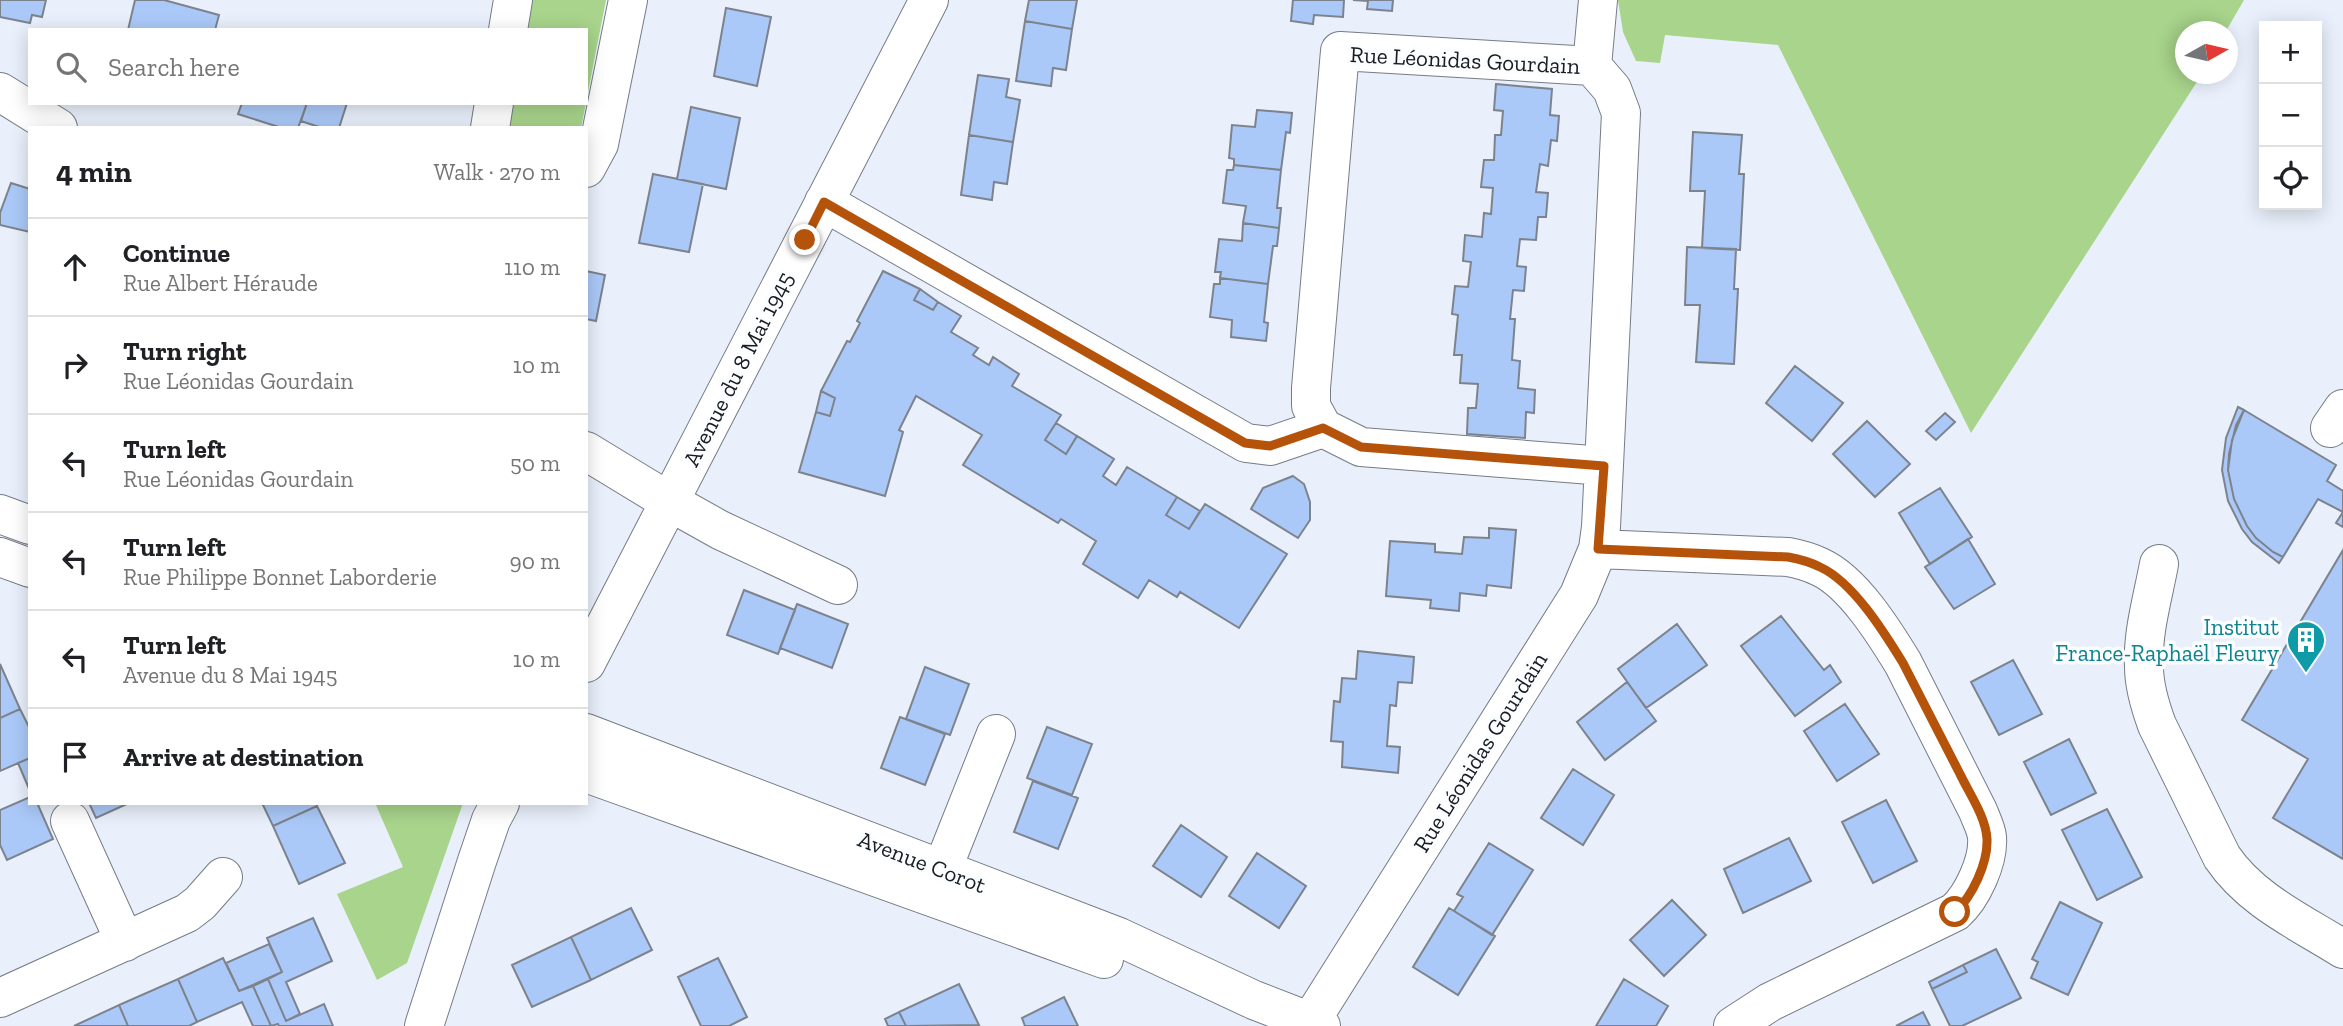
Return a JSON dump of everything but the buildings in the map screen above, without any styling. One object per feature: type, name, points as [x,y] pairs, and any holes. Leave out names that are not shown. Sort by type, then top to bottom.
[{"type":"street","points":[[508,28],[513,0]]},
{"type":"street","points":[[588,164],[599,144],[628,0]]},
{"type":"street","name":"Avenue du 8 Mai 1945","points":[[588,659],[929,0]]},
{"type":"street","points":[[1592,66],[1598,0]]},
{"type":"street","name":"Rue Léonidas Gourdain","points":[[1315,1024],[1579,595],[1598,549],[1621,113],[1612,89],[1592,66],[1340,51],[1311,388],[1311,406],[1323,428]]},
{"type":"street","points":[[0,92],[55,126]]},
{"type":"street","points":[[490,126],[494,105]]},
{"type":"street","points":[[824,202],[1245,443],[1270,446],[1323,428],[1361,447],[1604,466]]},
{"type":"street","points":[[588,452],[720,530],[838,585]]},
{"type":"street","points":[[0,514],[28,524]]},
{"type":"street","points":[[1598,549],[1788,557],[1823,568],[1865,607],[1903,663],[1984,825],[1987,839],[1978,877],[1964,904],[1955,912],[1770,1002],[1733,1026]]},
{"type":"street","points":[[0,557],[28,567]]},
{"type":"street","points":[[2159,564],[2145,643],[2144,666],[2150,704],[2157,725],[2222,857],[2234,875],[2261,898],[2343,949]]},
{"type":"street","name":"Avenue Corot","points":[[588,734],[1119,937],[1254,1000],[1315,1024]]},
{"type":"street","points":[[942,870],[996,734]]},
{"type":"street","name":"Avenue Corot","points":[[588,774],[1114,962],[1254,1000]]},
{"type":"street","points":[[424,1026],[469,883],[499,805]]},
{"type":"street","points":[[70,821],[125,942]]},
{"type":"street","points":[[0,998],[187,913],[200,904],[223,877]]},
{"type":"green space","points":[[533,0],[606,0],[588,92],[588,28],[527,28]]},
{"type":"green space","points":[[1618,0],[2244,0],[2232,21],[2175,21],[2175,84],[2196,84],[1971,433],[1778,45],[1665,35],[1660,63],[1636,61],[1623,32]]},
{"type":"green space","points":[[512,105],[586,105],[581,126],[507,126]]},
{"type":"green space","points":[[376,805],[462,805],[407,963],[377,980],[337,894],[403,867]]},
{"type":"place","name":"Institut France-Raphaël Fleury","points":[[2306,674]]},
{"type":"route","points":[[805,240],[824,202],[1245,443],[1270,446],[1323,428],[1361,447],[1604,466],[1598,549],[1788,557],[1823,568],[1865,607],[1903,663],[1984,825],[1987,839],[1978,877],[1964,904],[1955,912]]}]
